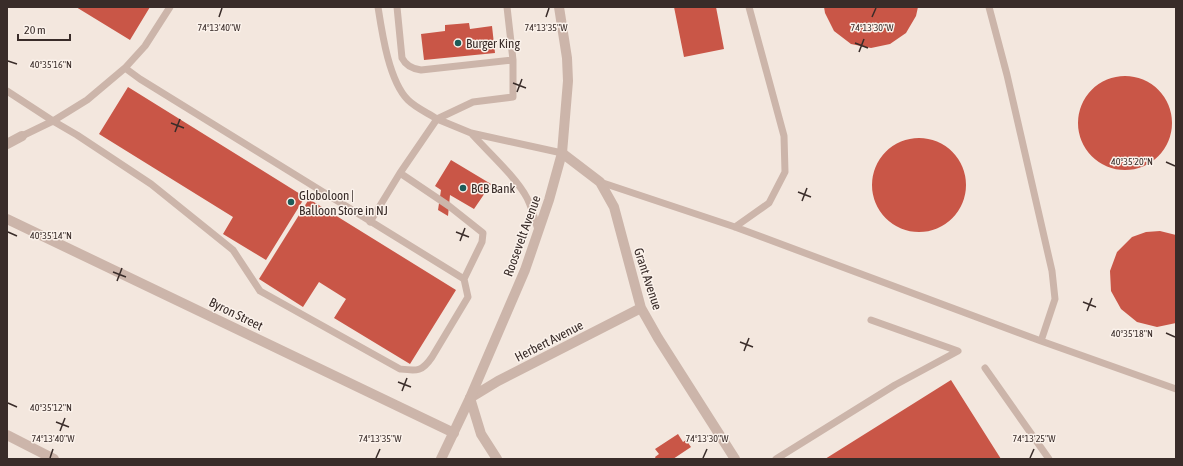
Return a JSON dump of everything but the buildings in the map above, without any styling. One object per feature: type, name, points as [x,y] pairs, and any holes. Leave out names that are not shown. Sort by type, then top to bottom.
[{"type":"street","name":"Roosevelt Avenue","points":[[441,459],[470,398],[525,270],[549,200],[562,153],[568,82],[567,58],[559,7]]},
{"type":"street","points":[[7,144],[22,136]]},
{"type":"street","name":"Grant Avenue","points":[[562,153],[600,182],[614,207],[641,308],[658,338],[735,459]]},
{"type":"street","name":"Byron Street","points":[[7,219],[454,433]]},
{"type":"street","name":"Herbert Avenue","points":[[470,398],[498,381],[641,308]]},
{"type":"street","points":[[470,398],[480,434],[496,459]]},
{"type":"street","points":[[7,435],[54,459]]},
{"type":"lane","points":[[22,136],[53,121],[87,100],[124,68],[145,46],[170,7]]},
{"type":"lane","points":[[378,7],[386,55],[399,86],[408,100],[437,119],[471,133],[562,153]]},
{"type":"lane","points":[[397,7],[402,58],[409,66],[421,70],[513,60]]},
{"type":"lane","points":[[370,222],[400,173],[437,119],[473,102],[513,97],[513,60],[507,7]]},
{"type":"lane","points":[[735,227],[769,203],[785,172],[784,136],[749,7]]},
{"type":"lane","points":[[989,7],[1007,75],[1052,271],[1055,299],[1041,341]]},
{"type":"lane","points":[[124,68],[140,80],[464,279]]},
{"type":"lane","points":[[7,91],[53,121],[78,135],[150,184],[233,250],[260,291],[400,369],[412,371],[420,370],[427,364],[468,297],[464,279],[482,242],[483,233],[448,206],[400,173]]},
{"type":"lane","points":[[471,133],[516,182],[526,196],[533,212],[538,232]]},
{"type":"lane","points":[[600,182],[735,227],[1041,341],[1176,389]]},
{"type":"lane","points":[[776,459],[895,385],[958,351],[871,320]]},
{"type":"lane","points":[[985,368],[1049,459]]},
{"type":"place","name":"Burger King","points":[[458,43]]},
{"type":"place","name":"BCB Bank","points":[[463,188]]},
{"type":"place","name":"Globoloon | Balloon Store in NJ","points":[[291,202]]}]
